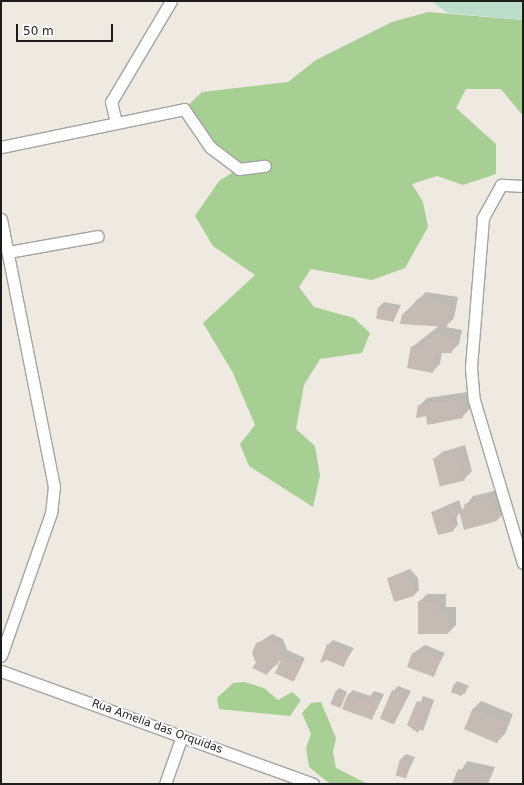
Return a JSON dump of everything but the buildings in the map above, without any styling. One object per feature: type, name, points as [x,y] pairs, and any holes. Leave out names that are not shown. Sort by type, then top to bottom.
[{"type":"street","points":[[116,123],[112,102],[171,1]]},
{"type":"street","points":[[1,147],[184,109],[210,147],[239,169],[265,166]]},
{"type":"street","points":[[523,186],[501,185],[483,218],[472,368],[474,400],[523,563]]},
{"type":"street","points":[[1,219],[54,486],[51,513],[1,656]]},
{"type":"street","points":[[8,252],[98,236]]},
{"type":"street","name":"Rua Amelia das Orquidas","points":[[1,670],[313,784]]},
{"type":"street","points":[[165,784],[182,736]]},
{"type":"green space","points":[[431,1],[523,1],[523,20],[448,13]]},
{"type":"green space","points":[[428,12],[523,20],[523,116],[501,89],[466,89],[456,108],[496,144],[496,174],[463,185],[437,176],[412,184],[423,202],[428,227],[405,268],[372,280],[311,269],[299,287],[314,307],[354,318],[370,333],[362,353],[320,359],[304,385],[296,429],[315,446],[320,476],[313,507],[249,466],[240,444],[255,425],[233,373],[203,323],[255,275],[213,246],[195,216],[219,181],[238,169],[210,147],[184,109],[202,92],[288,82],[316,60],[392,22]]},
{"type":"green space","points":[[244,682],[264,688],[278,700],[292,692],[301,700],[290,716],[219,709],[217,698],[233,683]]},
{"type":"green space","points":[[321,702],[336,738],[333,752],[336,768],[368,784],[330,784],[309,767],[306,748],[311,734],[302,713],[311,703]]}]
